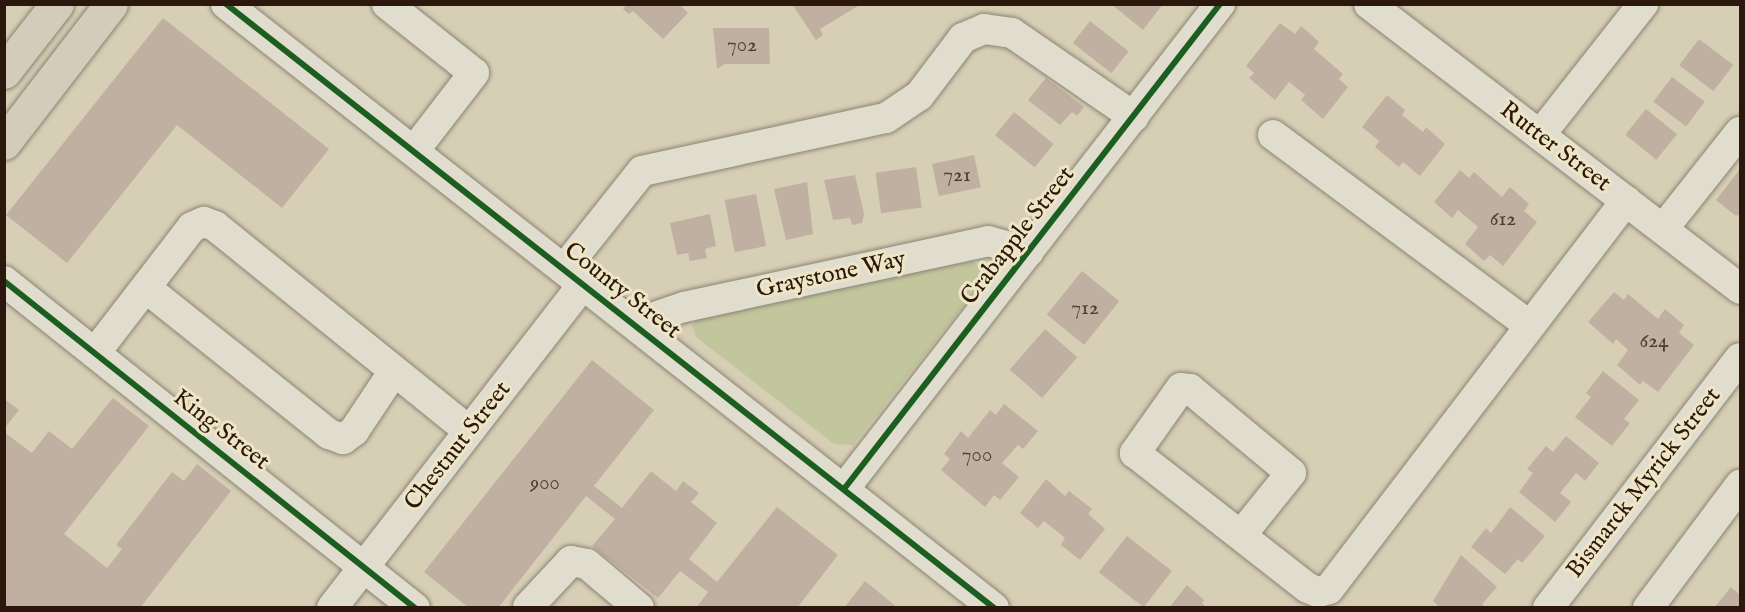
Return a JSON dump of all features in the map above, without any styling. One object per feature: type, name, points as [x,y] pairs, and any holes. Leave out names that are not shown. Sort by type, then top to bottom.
[{"type":"main road","points":[[4,72],[57,4]]},
{"type":"main road","points":[[4,143],[111,4]]},
{"type":"street","name":"County Street","points":[[226,4],[994,608]]},
{"type":"street","points":[[387,4],[474,73],[414,152]]},
{"type":"street","name":"Crabapple Street","points":[[843,489],[1221,4]]},
{"type":"street","name":"Rutter Street","points":[[1369,4],[1740,290]]},
{"type":"street","points":[[1540,135],[1643,4]]},
{"type":"street","name":"Chestnut Street","points":[[332,608],[469,431],[642,171],[886,118],[905,109],[919,96],[963,38],[984,29],[1012,33],[1134,117]]},
{"type":"street","points":[[1663,229],[1740,132]]},
{"type":"street","points":[[1274,135],[1529,325]]},
{"type":"street","points":[[1242,534],[1291,472],[1190,389],[1181,388],[1135,453],[1242,534],[1308,588],[1318,592],[1329,589],[1626,201]]},
{"type":"street","points":[[95,353],[192,227],[204,222],[215,226],[469,431]]},
{"type":"street","name":"Graystone Way","points":[[634,324],[684,307],[988,241],[1029,252]]},
{"type":"street","name":"King Street","points":[[4,281],[415,608]]},
{"type":"street","points":[[146,288],[329,434],[343,439],[354,431],[394,371]]},
{"type":"street","name":"Bismarck Myrick Street","points":[[1563,602],[1740,358]]},
{"type":"street","points":[[1648,608],[1740,485]]},
{"type":"street","points":[[528,607],[571,561],[587,564],[639,608]]},
{"type":"green space","points":[[969,259],[979,266],[983,281],[853,445],[834,444],[696,337],[692,325],[700,316]]},
{"type":"building","points":[[627,4],[679,4],[688,13],[663,39],[633,11],[629,14],[623,9]]},
{"type":"building","points":[[792,4],[857,4],[858,6],[820,29],[823,35],[816,40]]},
{"type":"building","points":[[1111,4],[1163,4],[1143,30]]},
{"type":"building","points":[[163,18],[329,149],[282,208],[177,125],[67,263],[6,215]]},
{"type":"building","points":[[1090,21],[1129,51],[1111,73],[1073,43]]},
{"type":"building","points":[[1280,23],[1295,34],[1301,26],[1319,42],[1314,49],[1343,74],[1339,79],[1348,87],[1323,119],[1301,100],[1305,95],[1289,82],[1275,100],[1249,78],[1254,73],[1246,66]]},
{"type":"building","points":[[713,28],[769,28],[770,64],[725,64],[717,69]]},
{"type":"building","points":[[1699,39],[1733,65],[1713,91],[1679,65]]},
{"type":"building","points":[[1672,77],[1705,102],[1686,126],[1653,102]]},
{"type":"building","points":[[1046,78],[1084,107],[1077,116],[1072,112],[1060,125],[1028,100]]},
{"type":"building","points":[[1387,95],[1405,110],[1402,115],[1423,132],[1426,127],[1445,144],[1420,176],[1403,162],[1399,167],[1375,147],[1379,141],[1362,127]]},
{"type":"building","points":[[1646,109],[1677,134],[1656,160],[1625,135]]},
{"type":"building","points":[[1014,112],[1054,144],[1035,167],[995,135]]},
{"type":"building","points":[[974,155],[981,187],[939,196],[932,164]]},
{"type":"building","points":[[916,167],[922,208],[881,213],[875,173]]},
{"type":"building","points":[[1740,169],[1740,214],[1736,216],[1716,200]]},
{"type":"building","points":[[1460,170],[1469,178],[1474,172],[1502,197],[1510,187],[1529,204],[1524,211],[1537,222],[1503,266],[1490,255],[1484,261],[1465,244],[1478,227],[1458,210],[1452,218],[1434,202]]},
{"type":"building","points":[[855,175],[864,214],[862,223],[852,225],[850,218],[833,220],[824,180]]},
{"type":"building","points":[[807,182],[813,234],[786,240],[774,189]]},
{"type":"building","points":[[756,194],[766,246],[735,252],[725,200]]},
{"type":"building","points":[[710,214],[716,246],[705,249],[707,258],[690,261],[688,253],[677,255],[670,223]]},
{"type":"building","points":[[1082,271],[1119,301],[1084,345],[1047,315]]},
{"type":"building","points":[[1614,292],[1624,300],[1628,294],[1658,319],[1665,309],[1684,325],[1679,333],[1694,345],[1658,392],[1643,381],[1640,385],[1617,365],[1628,350],[1616,339],[1613,344],[1588,322]]},
{"type":"building","points":[[1045,329],[1077,357],[1042,398],[1010,370]]},
{"type":"building","points":[[592,360],[654,410],[594,486],[622,508],[651,471],[676,491],[683,481],[699,493],[691,502],[717,523],[689,559],[717,582],[777,507],[838,555],[797,608],[696,608],[708,592],[680,571],[658,598],[592,546],[615,519],[586,496],[498,608],[469,608],[424,572]]},
{"type":"building","points":[[1603,371],[1639,400],[1624,419],[1630,423],[1612,446],[1575,417],[1591,397],[1586,393]]},
{"type":"building","points":[[113,398],[149,426],[64,534],[107,568],[122,549],[116,545],[172,472],[184,481],[197,464],[231,491],[140,608],[4,608],[4,432],[32,453],[49,431],[72,449]]},
{"type":"building","points":[[4,399],[19,410],[4,429]]},
{"type":"building","points":[[1004,404],[1038,431],[1023,449],[1018,445],[1002,463],[1019,477],[1000,500],[994,495],[985,507],[941,470],[950,459],[944,454],[961,431],[968,438],[990,410],[996,415]]},
{"type":"building","points":[[1566,436],[1599,463],[1585,481],[1576,473],[1560,493],[1571,502],[1555,522],[1519,492],[1533,473],[1527,469],[1546,446],[1553,452]]},
{"type":"building","points":[[1046,479],[1065,496],[1069,491],[1092,509],[1088,514],[1105,529],[1080,560],[1061,545],[1065,538],[1044,521],[1038,528],[1020,513]]},
{"type":"building","points":[[1510,507],[1545,536],[1522,563],[1518,559],[1505,574],[1471,547],[1486,528],[1491,533]]},
{"type":"building","points":[[1127,536],[1172,571],[1144,607],[1099,572]]},
{"type":"building","points":[[1461,555],[1497,587],[1482,604],[1486,608],[1440,608],[1433,601]]},
{"type":"building","points":[[865,581],[898,608],[844,608]]},
{"type":"building","points":[[1187,585],[1204,600],[1202,603],[1207,608],[1169,608]]},
{"type":"building","points":[[1731,587],[1740,595],[1740,608],[1714,608]]},
{"type":"cycle path","points":[[226,4],[994,608]]},
{"type":"cycle path","points":[[844,489],[1220,4]]},
{"type":"cycle path","points":[[4,281],[415,608]]}]
